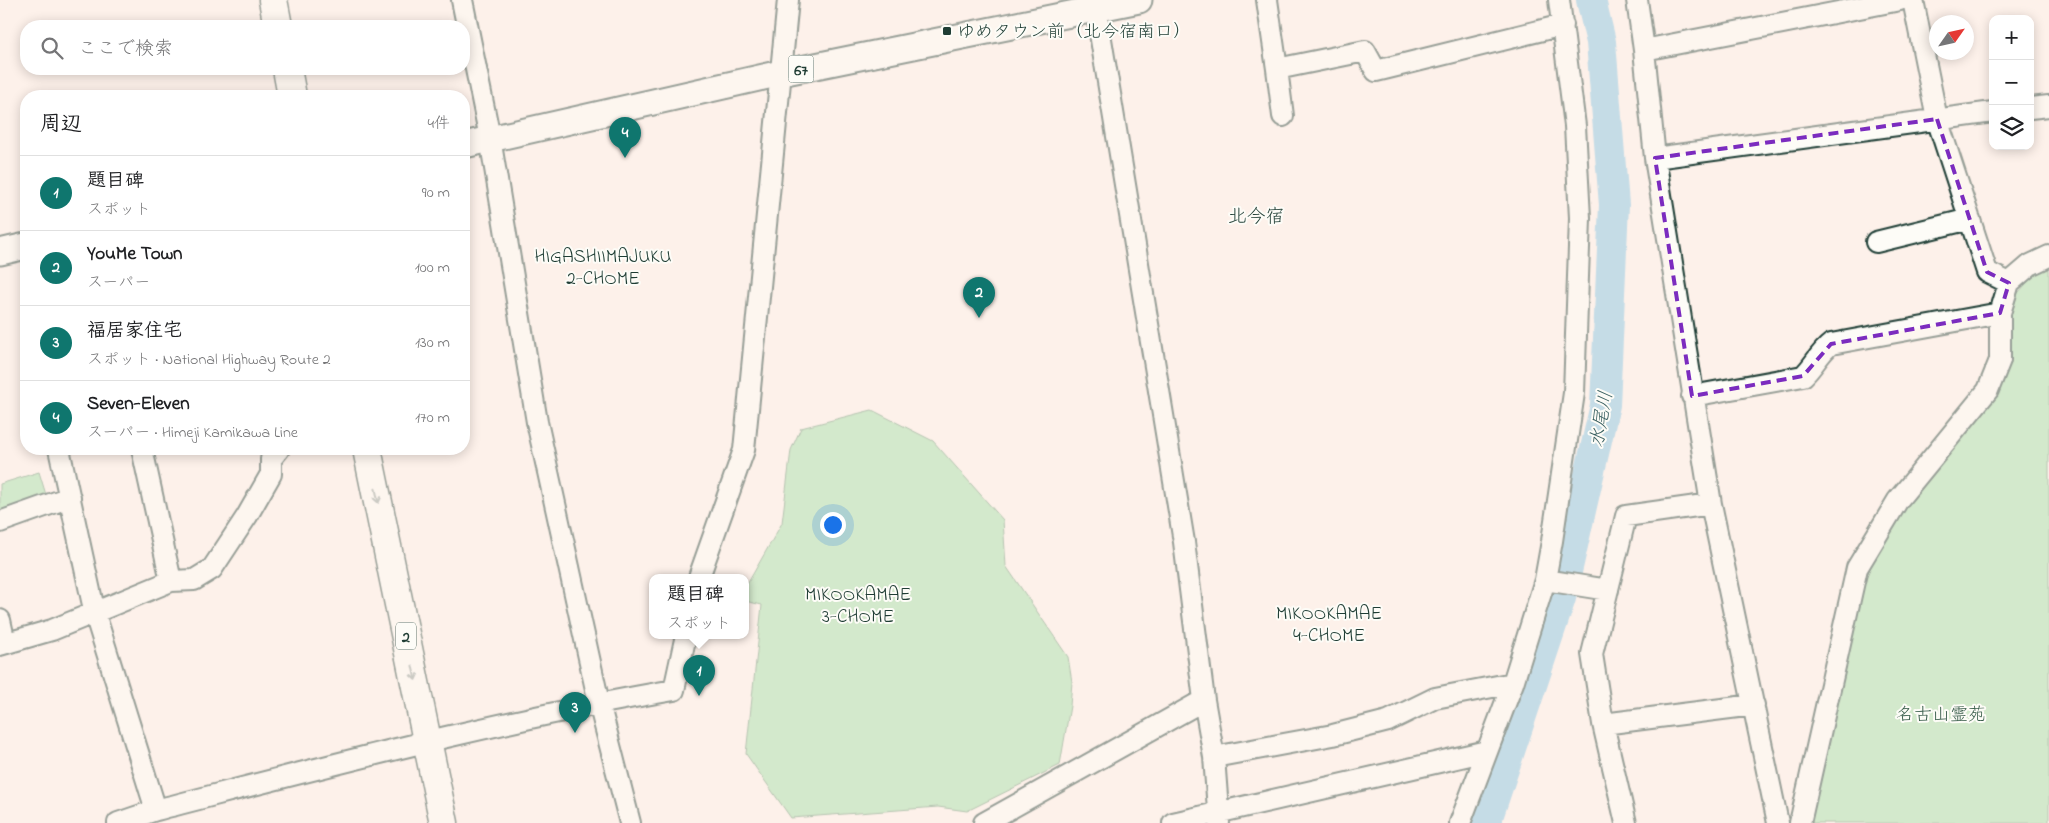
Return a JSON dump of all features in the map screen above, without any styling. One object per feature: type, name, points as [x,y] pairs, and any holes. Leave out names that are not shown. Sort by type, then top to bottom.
[{"type":"highway","points":[[273,0],[277,20]]},
{"type":"highway","points":[[287,75],[291,90]]},
{"type":"highway","name":"2","points":[[368,455],[444,823]]},
{"type":"main road","name":"67","points":[[470,143],[1082,7],[1139,0]]},
{"type":"main road","points":[[0,252],[20,247]]},
{"type":"street","points":[[462,0],[466,20]]},
{"type":"street","points":[[701,574],[744,450],[788,0]]},
{"type":"street","points":[[1267,0],[1282,116]]},
{"type":"street","points":[[1460,823],[1513,683],[1544,580],[1552,541],[1574,393],[1580,227],[1575,126],[1563,25],[1558,0]]},
{"type":"street","points":[[1637,0],[1655,158],[1692,396],[1711,504],[1778,823]]},
{"type":"street","points":[[1644,50],[1900,0]]},
{"type":"street","points":[[1914,0],[1937,119],[1987,272],[2009,283]]},
{"type":"street","points":[[1082,7],[1184,542],[1204,700],[1214,756],[1218,818]]},
{"type":"street","points":[[1277,69],[1366,51],[1376,71],[1563,25]]},
{"type":"street","points":[[470,39],[490,138],[537,422],[599,703],[630,823]]},
{"type":"street","points":[[2034,108],[2049,106]]},
{"type":"street","points":[[1655,158],[1989,112]]},
{"type":"street","points":[[1876,242],[1970,219]]},
{"type":"street","points":[[1800,823],[1857,568],[1898,500],[1988,390],[2000,360],[2000,313],[2009,283],[2030,265],[2049,256]]},
{"type":"street","points":[[1692,396],[1803,376],[1812,367],[1822,351],[1831,344],[2000,313]]},
{"type":"street","points":[[60,455],[95,614],[156,810]]},
{"type":"street","points":[[143,455],[171,581]]},
{"type":"street","points":[[0,620],[3,644],[52,630],[95,614],[171,581],[194,580],[212,569],[247,516],[271,474],[271,459],[274,455]]},
{"type":"street","points":[[0,522],[70,498]]},
{"type":"street","points":[[1626,823],[1603,724],[1592,654],[1626,516],[1711,504]]},
{"type":"street","points":[[1544,580],[1608,590]]},
{"type":"street","points":[[118,823],[156,810],[428,740],[599,703],[674,690],[685,639]]},
{"type":"street","points":[[1214,756],[1333,735],[1388,722],[1434,698],[1513,683]]},
{"type":"street","points":[[984,823],[1204,700]]},
{"type":"street","points":[[1603,724],[1754,705]]},
{"type":"street","points":[[1173,823],[1218,818],[1487,751]]},
{"type":"highlighted area","points":[[1937,119],[1987,272],[2009,283],[2000,313],[1831,344],[1803,376],[1692,396],[1655,158]]},
{"type":"green space","name":"名古山霊苑","points":[[2049,265],[2049,823],[1806,823],[1844,645],[1872,562],[1895,519],[1954,445],[2009,321],[2018,293],[2032,277]]},
{"type":"green space","points":[[872,410],[933,441],[1003,520],[1006,566],[1068,657],[1072,682],[1060,765],[967,811],[938,807],[791,818],[746,754],[762,605],[749,602],[749,581],[782,523],[791,450],[801,428]]},
{"type":"green space","points":[[39,472],[47,498],[0,515],[0,484]]},
{"type":"waterway","name":"水尾川","points":[[1486,823],[1561,598],[1605,405],[1614,205],[1601,42],[1591,0]]},
{"type":"place","name":"ゆめタウン前（北今宿南口）","points":[[947,31]]},
{"type":"place","name":"Seven-Eleven","points":[[625,158]]},
{"type":"place","name":"YouMe Town","points":[[979,318]]},
{"type":"place","name":"題目碑","points":[[699,696]]},
{"type":"place","name":"福居家住宅","points":[[575,733]]},
{"type":"district","name":"北今宿","points":[[1256,215]]},
{"type":"district","name":"HIGASHIIMAJUKU 2-CHOME","points":[[603,266]]},
{"type":"district","name":"MIKOOKAMAE 3-CHOME","points":[[858,604]]},
{"type":"district","name":"MIKOOKAMAE 4-CHOME","points":[[1329,623]]}]
